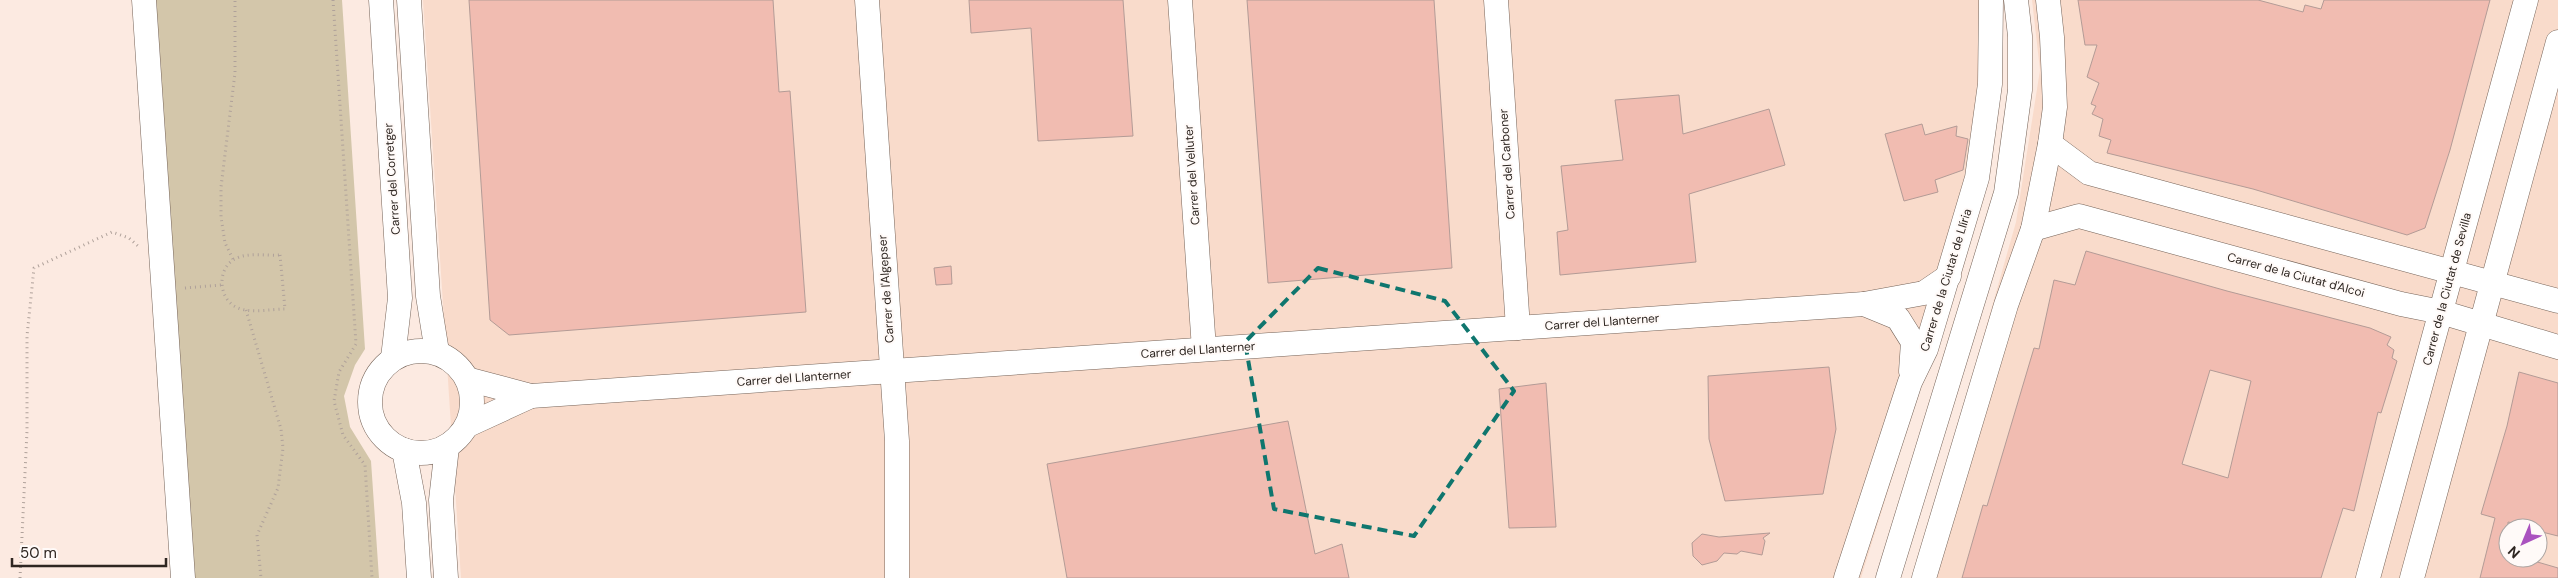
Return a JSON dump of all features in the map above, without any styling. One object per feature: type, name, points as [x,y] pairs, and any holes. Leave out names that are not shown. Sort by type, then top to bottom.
[{"type":"street","points":[[144,0],[183,578]]},
{"type":"street","name":"Carrer del Corretger","points":[[380,0],[400,298],[393,358]]},
{"type":"street","points":[[409,0],[428,296],[437,352]]},
{"type":"street","name":"Carrer de l'Algepser","points":[[867,0],[897,440],[897,578]]},
{"type":"street","name":"Carrer del Velluter","points":[[1180,0],[1204,349]]},
{"type":"street","name":"Carrer del Carboner","points":[[1496,0],[1518,328]]},
{"type":"street","name":"Carrer de la Ciutat de Llíria","points":[[1846,578],[1910,382],[1926,349],[1977,178],[1990,84],[1991,0]]},
{"type":"street","points":[[1888,578],[2006,193],[2020,90],[2020,36],[2016,0]]},
{"type":"street","points":[[1924,578],[2006,304],[2033,229],[2050,144],[2055,108],[2052,37],[2048,0]]},
{"type":"street","name":"Carrer de la Ciutat de Sevilla","points":[[2368,578],[2526,0]]},
{"type":"street","points":[[2412,578],[2558,42]]},
{"type":"street","points":[[2050,144],[2089,173],[2558,301]]},
{"type":"street","name":"Carrer de la Ciutat d'Alcoi","points":[[2033,229],[2079,216],[2401,304],[2441,312],[2558,347]]},
{"type":"street","name":"Carrer del Llanterner","points":[[467,379],[531,396],[1864,304],[1924,293],[1949,276]]},
{"type":"street","name":"Carrer del Llanterner","points":[[1864,304],[1898,318],[1913,342],[1910,382]]},
{"type":"street","points":[[422,350],[437,352],[449,358],[467,379],[472,402],[468,425],[446,447],[433,452],[419,453],[404,450],[390,442],[378,430],[372,416],[370,399],[373,383],[381,369],[393,358],[407,352],[422,350]]},
{"type":"street","name":"Carrer del Llanterner","points":[[468,425],[531,396]]},
{"type":"street","points":[[446,447],[441,500],[446,578]]},
{"type":"street","points":[[404,450],[414,503],[419,578]]},
{"type":"path","points":[[234,259],[224,243],[221,217],[221,186],[235,73],[235,0]]},
{"type":"path","points":[[333,0],[356,344],[339,372],[334,401],[343,436],[365,465],[372,578]]},
{"type":"path","points":[[20,578],[28,431],[27,336],[34,268],[112,232],[128,238],[141,249]]},
{"type":"path","points":[[244,256],[280,256],[285,309],[246,310],[235,307],[225,296],[221,285],[224,271],[234,259],[244,256]]},
{"type":"path","points":[[164,290],[221,285]]},
{"type":"path","points":[[246,310],[281,429],[283,448],[278,488],[257,535],[261,578]]},
{"type":"highlighted area","points":[[1318,268],[1445,301],[1514,391],[1414,536],[1274,509],[1245,342]]},
{"type":"shaded area","points":[[137,0],[342,0],[365,349],[355,365],[344,396],[350,427],[371,461],[379,578],[175,578]]},
{"type":"shaded area","points":[[423,0],[2001,0],[2003,13],[1998,102],[1980,193],[1861,578],[461,578]]},
{"type":"shaded area","points":[[2032,0],[2558,0],[2558,578],[1915,578],[2016,222],[2040,70]]},
{"type":"building","points":[[469,0],[773,0],[779,92],[790,91],[806,312],[509,335],[490,320]]},
{"type":"building","points":[[969,0],[1123,0],[1133,136],[1038,141],[1031,28],[971,33]]},
{"type":"building","points":[[1247,0],[1434,0],[1452,268],[1268,283]]},
{"type":"building","points":[[2078,0],[2258,0],[2303,12],[2305,5],[2321,9],[2324,0],[2490,0],[2450,150],[2425,228],[2407,235],[2253,189],[2107,153],[2111,140],[2099,136],[2103,119],[2092,114],[2096,106],[2091,104],[2099,83],[2087,77],[2097,45],[2085,45]]},
{"type":"building","points":[[1679,95],[1683,134],[1769,109],[1785,165],[1689,194],[1696,262],[1560,275],[1557,232],[1568,230],[1561,166],[1623,160],[1615,100]]},
{"type":"building","points":[[1922,124],[1925,135],[1957,126],[1956,136],[1968,139],[1963,170],[1935,180],[1938,192],[1904,201],[1885,134]]},
{"type":"building","points":[[2086,251],[2227,291],[2370,328],[2391,337],[2387,345],[2394,350],[2392,358],[2397,361],[2381,413],[2378,412],[2354,511],[2343,508],[2321,578],[1962,578],[1983,505],[1987,506],[2034,348],[2039,349],[2054,280],[2075,285]],"holes":[[[2210,370],[2251,381],[2228,478],[2182,464]]]},
{"type":"building","points":[[951,266],[952,284],[936,285],[934,268]]},
{"type":"building","points":[[1829,367],[1836,429],[1823,494],[1725,501],[1709,439],[1708,376]]},
{"type":"building","points":[[2519,372],[2558,383],[2558,536],[2548,534],[2548,518],[2498,518],[2498,568],[2548,568],[2548,565],[2558,568],[2558,578],[2480,578],[2495,518],[2481,514],[2507,426]]},
{"type":"building","points":[[1546,383],[1556,527],[1509,528],[1499,389]]},
{"type":"building","points":[[1288,421],[1315,554],[1342,544],[1349,578],[1067,578],[1047,464]]},
{"type":"building","points":[[1770,533],[1763,538],[1765,541],[1762,555],[1741,551],[1737,554],[1724,553],[1717,561],[1702,565],[1693,556],[1692,543],[1702,534],[1719,537]]}]
